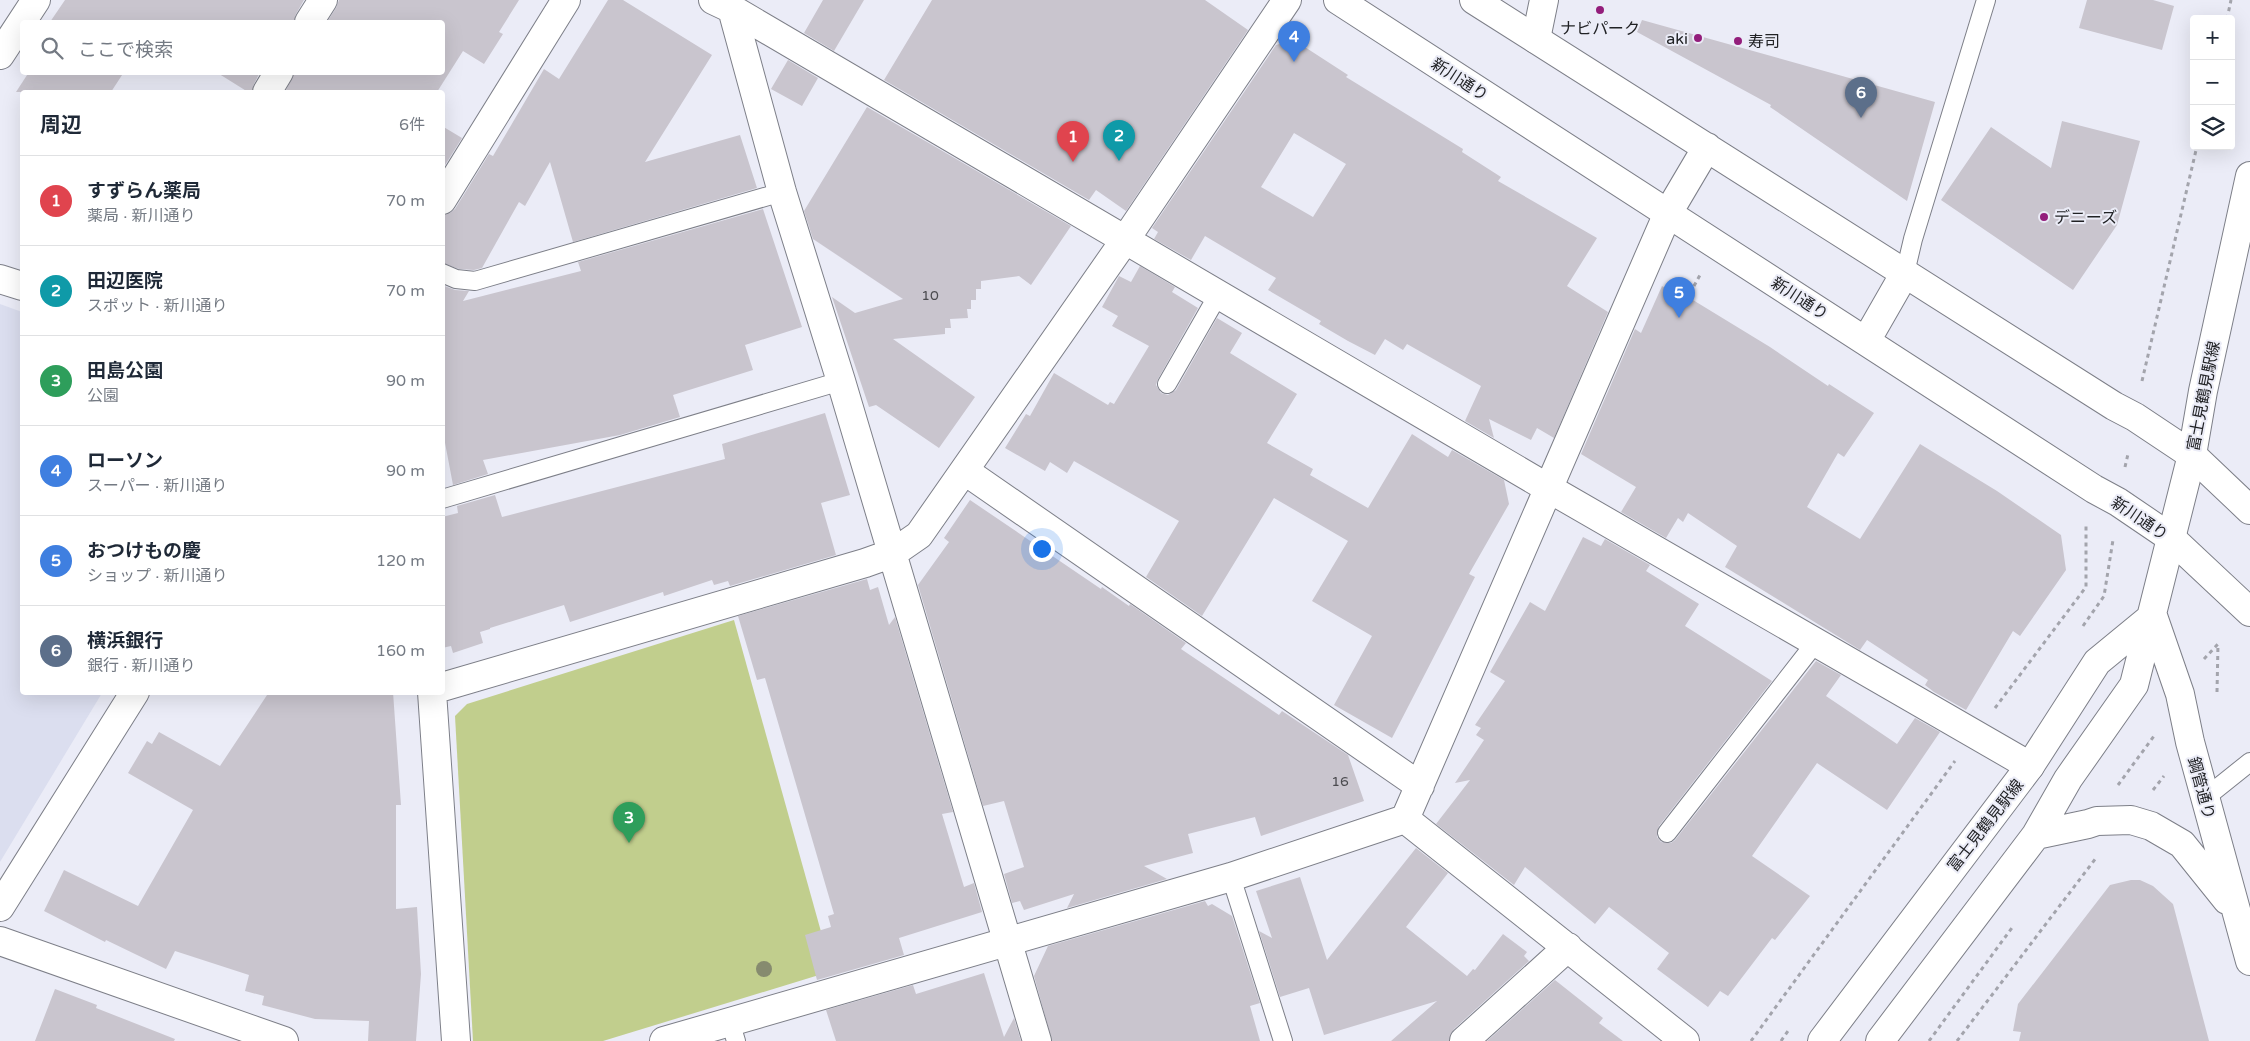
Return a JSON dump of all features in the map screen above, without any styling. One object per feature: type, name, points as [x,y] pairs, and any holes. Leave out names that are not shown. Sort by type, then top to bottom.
[{"type":"street","points":[[23,20],[36,0]]},
{"type":"street","points":[[311,20],[323,0]]},
{"type":"street","points":[[445,195],[566,0]]},
{"type":"street","points":[[445,686],[893,553],[919,535],[1125,240],[1287,0]]},
{"type":"street","name":"新川通り","points":[[1338,0],[2094,489],[2118,502],[2171,538],[2250,612]]},
{"type":"street","points":[[1474,0],[2114,406],[2135,417],[2192,455],[2250,510]]},
{"type":"street","points":[[1536,39],[1544,0]]},
{"type":"street","points":[[722,4],[1218,296],[2030,766]]},
{"type":"street","points":[[722,4],[841,381],[1037,1041]]},
{"type":"street","points":[[0,56],[20,25]]},
{"type":"street","points":[[268,90],[277,75]]},
{"type":"street","points":[[664,1041],[733,1031],[1008,940],[1231,877],[1405,819],[1668,213],[1707,147]]},
{"type":"street","name":"富士見鶴見駅線","points":[[1880,1041],[2036,835],[2068,779],[2134,685],[2153,616],[2192,455],[2203,391],[2250,176]]},
{"type":"street","points":[[1866,341],[1905,273]]},
{"type":"street","points":[[0,279],[20,285]]},
{"type":"street","points":[[965,471],[1420,786]]},
{"type":"street","name":"富士見鶴見駅線","points":[[1822,1041],[2030,766],[2097,662],[2153,616]]},
{"type":"street","name":"鋼管通り","points":[[2153,616],[2180,694],[2234,909],[2250,961]]},
{"type":"street","points":[[0,907],[133,695]]},
{"type":"street","points":[[432,695],[456,1041]]},
{"type":"street","points":[[1405,819],[1685,1041]]},
{"type":"street","points":[[2036,835],[2088,824],[2097,820],[2130,820],[2151,826],[2182,844],[2234,909]]},
{"type":"street","points":[[0,941],[284,1041]]},
{"type":"street","points":[[1464,1041],[1568,947]]},
{"type":"lane","points":[[1905,273],[1913,239],[1986,0]]},
{"type":"lane","points":[[445,274],[456,279],[475,281],[782,192]]},
{"type":"lane","points":[[1167,384],[1218,296]]},
{"type":"lane","points":[[445,498],[841,381]]},
{"type":"lane","points":[[1667,833],[1816,642]]},
{"type":"lane","points":[[2205,798],[2250,762]]},
{"type":"lane","points":[[1231,877],[1282,1041]]},
{"type":"path","points":[[2227,15],[2231,0]]},
{"type":"path","points":[[2104,596],[2118,502],[2147,356],[2196,150]]},
{"type":"path","points":[[1751,1041],[1975,734],[2086,587],[2086,526]]},
{"type":"path","points":[[2199,665],[2218,644]]},
{"type":"path","points":[[1957,1041],[2096,857]]},
{"type":"shaded area","points":[[0,304],[20,311],[20,695],[101,695],[0,862]]},
{"type":"green space","points":[[734,620],[832,971],[603,1041],[473,1041],[455,716],[467,704]]},
{"type":"building","points":[[65,0],[304,0],[294,20],[51,20]]},
{"type":"building","points":[[339,0],[519,0],[499,32],[503,34],[484,64],[463,51],[438,90],[286,90],[294,75],[445,75],[445,20],[328,20]]},
{"type":"building","points":[[608,0],[623,0],[712,55],[645,162],[740,135],[757,188],[573,242],[550,162],[525,206],[519,202],[482,268],[474,270],[459,269],[445,264],[445,214],[455,209],[489,154],[493,156],[544,69],[559,79]]},
{"type":"building","points":[[823,0],[864,0],[834,51],[804,33]]},
{"type":"building","points":[[932,0],[1205,0],[1248,30],[1126,211],[1096,190],[1089,200],[884,80]]},
{"type":"building","points":[[2087,0],[2153,0],[2174,6],[2162,50],[2079,28]]},
{"type":"building","points":[[1642,20],[1935,102],[1907,201],[1770,107],[1771,105],[1637,32]]},
{"type":"building","points":[[1294,40],[1348,75],[1346,77],[1463,149],[1462,152],[1501,177],[1498,181],[1597,238],[1567,286],[1608,312],[1554,438],[1537,428],[1531,440],[1489,419],[1494,438],[1465,421],[1481,386],[1407,344],[1403,350],[1385,339],[1375,355],[1348,341],[1319,324],[1321,321],[1268,290],[1276,278],[1205,236],[1191,260],[1154,239],[1158,232],[1152,228],[1276,45]],"holes":[[[1294,133],[1346,164],[1313,217],[1261,187]]]},
{"type":"building","points":[[788,60],[818,78],[802,106],[771,89]]},
{"type":"building","points":[[27,75],[122,75],[112,90],[20,90],[20,92],[16,92]]},
{"type":"building","points":[[221,75],[258,75],[252,90],[245,90]]},
{"type":"building","points":[[867,107],[1071,226],[1031,285],[1019,276],[981,281],[981,289],[976,289],[976,300],[971,300],[971,309],[967,309],[968,318],[950,319],[951,328],[945,328],[945,334],[893,339],[975,397],[939,448],[876,405],[869,407],[832,297],[855,313],[903,299],[813,239],[804,211]]},
{"type":"building","points":[[2062,121],[2140,141],[2117,225],[2073,290],[1941,200],[1991,127],[2051,168]]},
{"type":"building","points":[[445,128],[462,138],[445,165]]},
{"type":"building","points":[[763,209],[802,327],[745,345],[753,370],[673,395],[680,417],[620,435],[483,460],[488,474],[453,485],[445,443],[445,286],[455,290],[469,291],[463,301],[581,271],[578,262]]},
{"type":"building","points":[[1140,266],[1175,287],[1172,292],[1198,308],[1158,379],[1156,385],[1161,393],[1168,395],[1176,390],[1217,318],[1242,333],[1230,353],[1297,394],[1267,443],[1313,469],[1310,475],[1368,508],[1412,434],[1448,457],[1452,450],[1504,480],[1509,504],[1469,574],[1475,577],[1392,738],[1334,705],[1372,636],[1312,601],[1348,541],[1274,498],[1202,616],[1146,577],[1179,521],[1074,461],[1067,473],[1050,462],[1045,471],[1005,448],[1026,414],[1030,416],[1054,373],[1108,405],[1110,402],[1114,404],[1149,346],[1112,326],[1118,316],[1102,307],[1119,276],[1131,282]]},
{"type":"building","points":[[1662,286],[1668,290],[1670,286],[1874,413],[1844,457],[1838,453],[1807,507],[1860,539],[1920,444],[1997,491],[2061,535],[2066,570],[2020,636],[2013,631],[1966,710],[1934,692],[1925,685],[1928,680],[1867,640],[1860,650],[1725,567],[1737,546],[1688,513],[1683,522],[1678,518],[1666,538],[1621,512],[1636,487],[1581,454],[1635,329],[1641,333]]},
{"type":"building","points":[[825,413],[850,495],[821,503],[836,555],[730,586],[728,581],[714,585],[712,580],[664,596],[663,592],[570,622],[564,605],[480,632],[483,643],[453,653],[451,646],[445,647],[445,516],[458,513],[457,506],[495,495],[502,517],[725,459],[722,444]]},
{"type":"building","points":[[970,500],[1101,589],[1102,587],[1129,606],[1130,604],[1186,643],[1181,649],[1279,715],[1282,711],[1348,755],[1364,801],[1261,836],[1255,817],[1188,834],[1193,853],[1144,866],[1167,879],[1067,908],[1074,894],[1024,910],[1020,901],[1012,903],[1004,874],[1024,867],[1004,801],[983,806],[918,585],[949,542],[944,538]]},
{"type":"building","points":[[1583,537],[1601,546],[1605,539],[1650,565],[1646,571],[1699,604],[1685,626],[1772,681],[1659,826],[1657,837],[1661,842],[1671,843],[1675,840],[1816,661],[1841,675],[1826,696],[1897,744],[1915,718],[1940,732],[1887,810],[1817,763],[1752,856],[1810,896],[1775,940],[1772,938],[1728,996],[1720,991],[1708,1007],[1657,969],[1669,953],[1609,907],[1595,924],[1525,867],[1514,885],[1436,824],[1470,780],[1455,783],[1484,740],[1476,735],[1481,728],[1475,725],[1505,681],[1490,672],[1530,602],[1545,611]]},
{"type":"building","points":[[867,579],[870,590],[878,587],[889,625],[895,617],[953,812],[942,814],[964,887],[974,883],[982,912],[899,938],[904,955],[817,980],[805,935],[831,927],[828,916],[834,914],[765,678],[757,680],[738,616]]},
{"type":"building","points":[[267,695],[393,695],[401,805],[396,805],[396,909],[417,907],[421,974],[416,1041],[368,1041],[369,1021],[315,1019],[262,1005],[264,996],[245,991],[249,975],[175,951],[166,969],[106,940],[105,942],[44,911],[64,870],[138,906],[193,810],[128,773],[147,741],[152,744],[159,732],[220,766]]},
{"type":"building","points":[[1416,848],[1448,873],[1406,927],[1467,976],[1473,969],[1475,970],[1503,934],[1527,952],[1524,956],[1529,961],[1454,1029],[1449,1041],[1391,1041],[1437,1001],[1324,1035],[1309,988],[1280,997],[1259,931],[1272,938],[1256,891],[1300,877],[1327,960]]},
{"type":"building","points":[[2140,880],[2153,886],[2173,904],[2209,1041],[2019,1041],[2021,1032],[2013,1031],[2018,1004],[2110,885]]},
{"type":"building","points":[[1205,901],[1208,906],[1212,904],[1232,916],[1260,1003],[1250,1006],[1260,1041],[1052,1041],[1034,976],[1048,946]]},
{"type":"building","points":[[984,973],[1004,1037],[1014,1018],[1021,1041],[836,1041],[826,1010],[913,985],[916,994]]},
{"type":"building","points":[[1555,980],[1603,1018],[1599,1023],[1623,1041],[1487,1041]]},
{"type":"building","points":[[55,989],[97,1005],[96,1008],[175,1039],[174,1041],[35,1041]]},
{"type":"place","name":"ナビパーク","points":[[1600,10]]},
{"type":"place","name":"aki","points":[[1698,38]]},
{"type":"place","name":"寿司","points":[[1738,41]]},
{"type":"place","name":"ローソン","points":[[1294,62]]},
{"type":"place","name":"横浜銀行","points":[[1861,118]]},
{"type":"place","name":"田辺医院","points":[[1119,161]]},
{"type":"place","name":"すずらん薬局","points":[[1073,162]]},
{"type":"place","name":"デニーズ","points":[[2044,217]]},
{"type":"place","name":"おつけもの慶","points":[[1679,318]]},
{"type":"place","name":"田島公園","points":[[629,843]]}]
